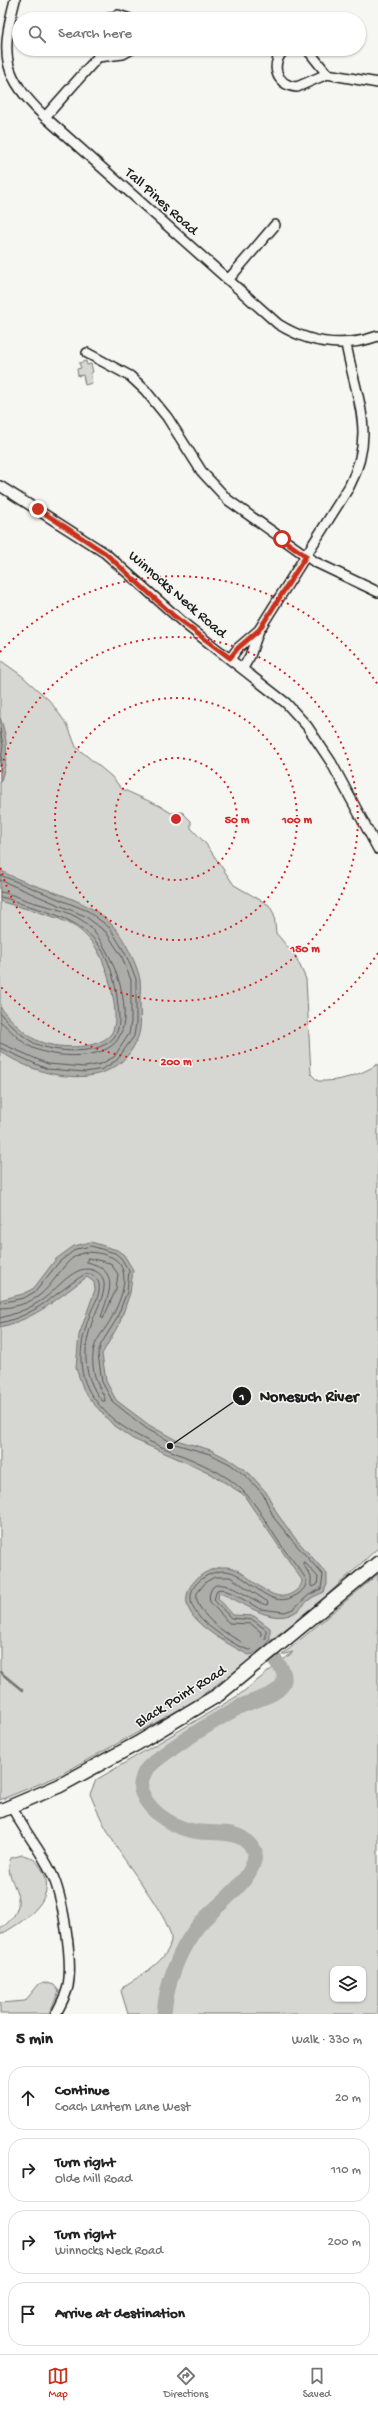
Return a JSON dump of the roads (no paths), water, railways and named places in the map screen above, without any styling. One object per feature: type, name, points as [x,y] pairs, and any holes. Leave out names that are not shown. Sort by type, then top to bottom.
[{"type":"main road","name":"Black Point Road","points":[[6,1809],[59,1786],[168,1726],[218,1696],[378,1563]]},
{"type":"street","name":"Tall Pines Road","points":[[12,12],[15,0]]},
{"type":"street","name":"Tall Pines Road","points":[[12,14],[6,43],[9,69],[22,95],[256,306],[287,330],[314,340],[346,344],[378,336]]},
{"type":"street","points":[[45,117],[96,56]]},
{"type":"street","points":[[280,56],[277,59],[276,69],[279,78],[287,85],[297,88],[327,74],[378,83]]},
{"type":"street","points":[[312,56],[327,74]]},
{"type":"street","points":[[228,280],[275,225]]},
{"type":"street","points":[[243,668],[250,656],[259,630],[349,487],[362,454],[363,422],[346,344]]},
{"type":"street","points":[[87,353],[125,373],[139,383],[155,402],[193,460],[221,494],[323,567],[378,592]]},
{"type":"street","name":"Winnocks Neck Road","points":[[0,486],[105,553],[174,616],[243,668],[281,699],[312,732],[338,773],[378,849]]},
{"type":"street","points":[[230,658],[238,648],[259,630]]},
{"type":"street","points":[[6,1809],[22,1828],[46,1863],[55,1882],[60,1899],[69,1974],[66,1992],[56,2014]]},
{"type":"water","points":[[0,718],[5,734],[6,759],[0,783]]},
{"type":"water","points":[[0,870],[28,883],[74,900],[102,915],[117,931],[125,944],[139,974],[140,1028],[138,1037],[127,1056],[113,1068],[95,1075],[75,1077],[55,1074],[35,1069],[16,1061],[0,1051],[0,1007],[16,1025],[31,1037],[44,1043],[64,1047],[86,1046],[105,1040],[111,1034],[114,1027],[115,1018],[113,995],[107,972],[100,955],[93,944],[80,930],[68,923],[49,915],[0,901]]},
{"type":"water","points":[[91,1242],[117,1250],[124,1255],[133,1270],[130,1293],[120,1322],[102,1354],[106,1381],[116,1400],[149,1425],[176,1440],[211,1450],[232,1461],[250,1474],[266,1492],[278,1515],[295,1538],[327,1574],[327,1584],[324,1592],[310,1599],[296,1612],[285,1616],[265,1614],[219,1593],[218,1598],[233,1615],[254,1616],[270,1628],[270,1640],[253,1654],[248,1655],[230,1645],[199,1623],[187,1606],[187,1596],[190,1586],[197,1578],[206,1572],[224,1567],[239,1571],[269,1593],[278,1596],[286,1596],[294,1592],[301,1586],[302,1580],[243,1494],[208,1472],[133,1439],[114,1426],[84,1391],[76,1368],[79,1335],[95,1290],[94,1282],[87,1277],[36,1313],[0,1327],[0,1300],[23,1294],[34,1288],[56,1259],[74,1246]]},
{"type":"waterway","points":[[164,2014],[167,1991],[179,1956],[198,1926],[234,1892],[242,1882],[254,1862],[255,1851],[242,1838],[232,1834],[192,1831],[174,1825],[166,1820],[146,1801],[141,1791],[141,1782],[146,1770],[176,1746],[244,1704],[272,1694],[282,1685],[284,1674],[276,1661],[246,1636]]},
{"type":"waterway","points":[[0,1672],[22,1690]]},
{"type":"place","name":"Nonesuch River","points":[[170,1446]]}]
